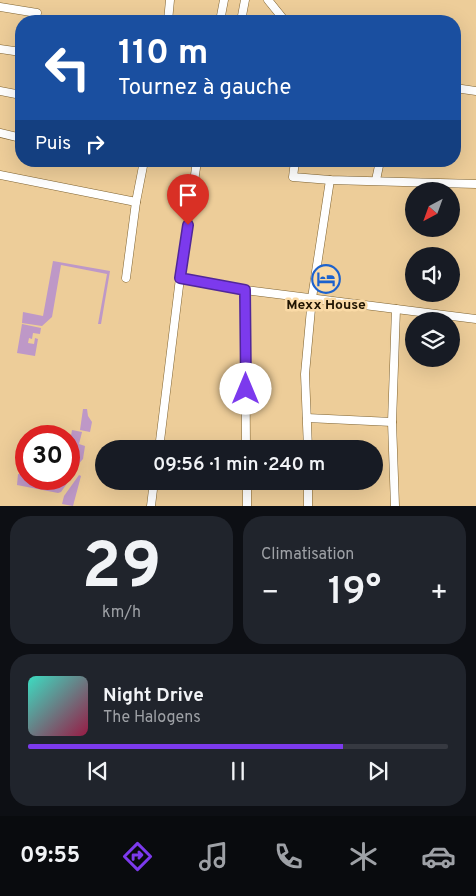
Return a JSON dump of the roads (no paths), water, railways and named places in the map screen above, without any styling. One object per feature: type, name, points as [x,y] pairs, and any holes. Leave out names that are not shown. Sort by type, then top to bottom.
[{"type":"street","points":[[169,15],[170,0]]},
{"type":"street","points":[[221,15],[224,0]]},
{"type":"street","points":[[243,15],[245,0]]},
{"type":"street","points":[[268,0],[280,15]]},
{"type":"street","points":[[0,7],[37,13]]},
{"type":"street","points":[[0,49],[15,51]]},
{"type":"street","points":[[461,89],[476,91]]},
{"type":"street","points":[[0,91],[15,94]]},
{"type":"street","points":[[0,133],[15,137]]},
{"type":"street","points":[[126,278],[136,202],[143,167]]},
{"type":"street","points":[[159,440],[196,167]]},
{"type":"street","points":[[294,167],[293,177],[330,180],[476,184]]},
{"type":"street","points":[[376,180],[379,167]]},
{"type":"street","points":[[0,176],[136,202]]},
{"type":"street","points":[[308,440],[305,374],[312,298],[330,180]]},
{"type":"street","points":[[180,278],[245,290],[476,319]]},
{"type":"street","points":[[245,290],[246,440]]},
{"type":"street","points":[[395,506],[392,422],[396,309]]},
{"type":"street","points":[[307,418],[392,422]]},
{"type":"street","points":[[151,506],[153,490]]},
{"type":"street","points":[[246,490],[247,506]]},
{"type":"street","points":[[308,490],[308,506]]},
{"type":"place","name":"Mexx House","points":[[326,279]]}]
